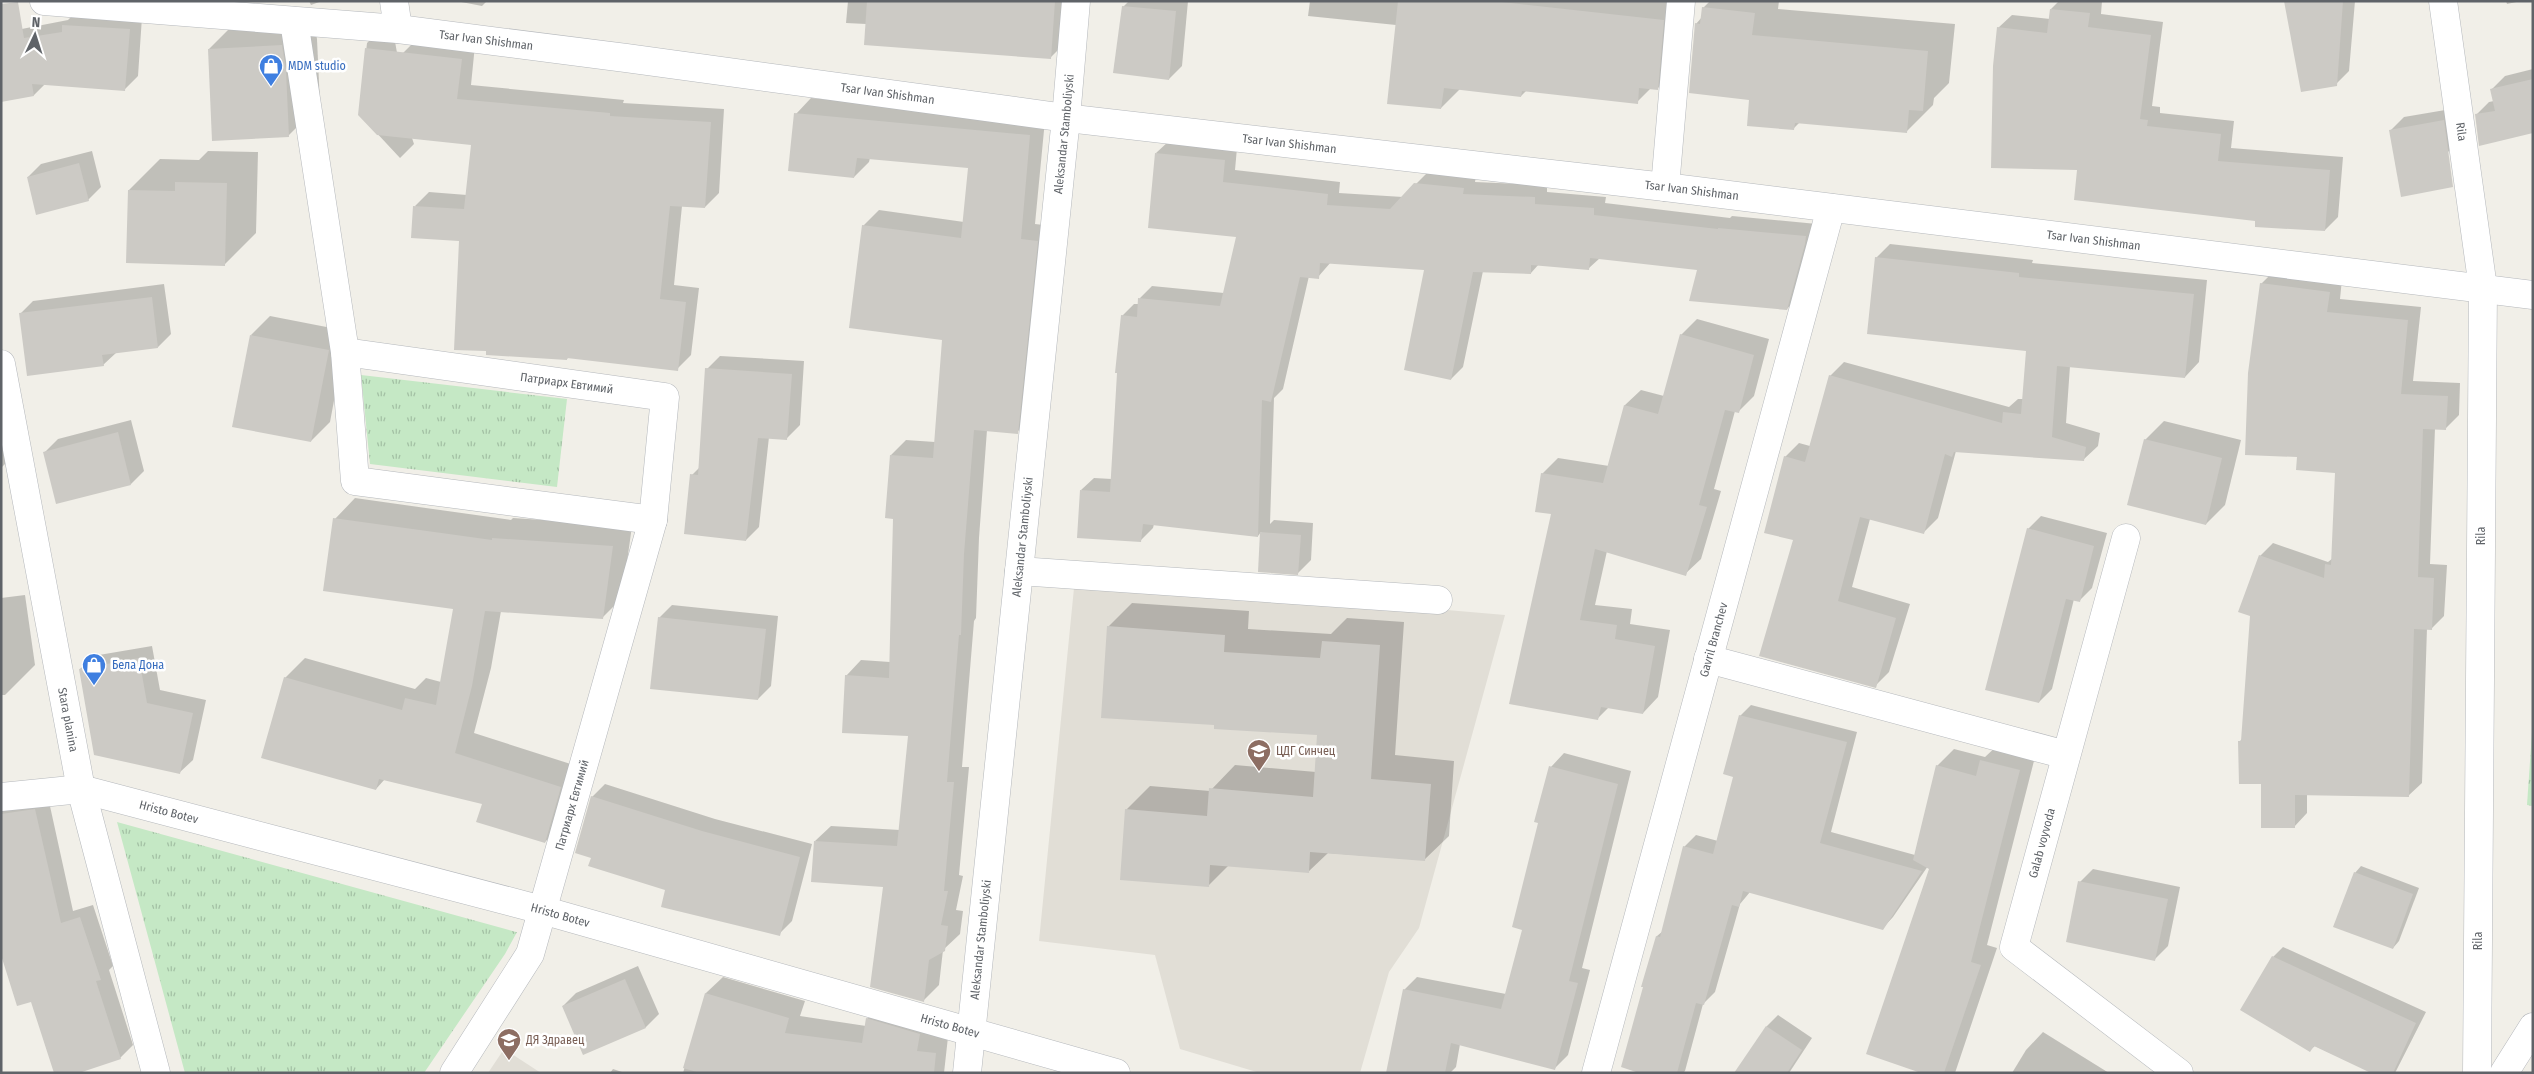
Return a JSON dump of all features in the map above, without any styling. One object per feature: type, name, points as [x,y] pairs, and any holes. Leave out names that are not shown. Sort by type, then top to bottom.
[{"type":"street","name":"Tsar Ivan Shishman","points":[[44,1],[398,29],[1066,118],[1665,187],[2533,294]]},
{"type":"street","points":[[394,1],[398,29]]},
{"type":"street","name":"Aleksandar Stamboliyski","points":[[967,1073],[1066,118],[1076,1]]},
{"type":"street","points":[[1665,187],[1681,1]]},
{"type":"street","name":"Rila","points":[[2443,1],[2482,288],[2477,1073]]},
{"type":"street","points":[[294,21],[346,352],[355,481],[654,520]]},
{"type":"street","name":"Gavril Branchev","points":[[1596,1073],[1831,208]]},
{"type":"street","name":"Патриарх Евтимий","points":[[346,352],[665,397],[654,520],[530,954],[454,1073]]},
{"type":"street","name":"Stara planina","points":[[1,364],[81,789],[156,1073]]},
{"type":"street","name":"Galab voyvoda","points":[[2126,538],[2014,947],[2179,1073]]},
{"type":"street","points":[[1019,571],[1438,600]]},
{"type":"street","points":[[1708,659],[2066,755]]},
{"type":"street","name":"Hristo Botev","points":[[1,797],[81,789],[542,910],[1116,1073]]},
{"type":"street","points":[[2504,1073],[2533,1027]]},
{"type":"shaded area","name":"ЦДГ Синчец","points":[[1075,578],[1505,615],[1419,928],[1389,972],[1360,1073],[1260,1073],[1180,1049],[1155,955],[1039,941]]},
{"type":"shaded area","name":"ДЯ Здравец","points":[[504,1049],[541,1073],[488,1073]]},
{"type":"green space","points":[[361,375],[567,399],[557,487],[370,464]]},
{"type":"green space","points":[[2533,718],[2533,806],[2527,805]]},
{"type":"green space","points":[[117,822],[517,932],[505,954],[424,1073],[185,1073]]},
{"type":"building","points":[[867,1],[1055,1],[1051,59],[864,45]]},
{"type":"building","points":[[1398,1],[1493,1],[1664,20],[1658,90],[1639,88],[1638,104],[1522,91],[1521,97],[1444,88],[1441,109],[1387,104]]},
{"type":"building","points":[[2284,1],[2343,1],[2337,86],[2301,92]]},
{"type":"building","points":[[18,2],[24,38],[62,32],[62,25],[130,29],[125,91],[32,84],[34,96],[1,102],[1,4]]},
{"type":"building","points":[[1122,6],[1176,11],[1169,80],[1113,73]]},
{"type":"building","points":[[1702,7],[1755,13],[1752,35],[1928,51],[1923,111],[1909,110],[1907,133],[1795,123],[1794,130],[1747,126],[1749,100],[1689,93],[1695,23],[1700,24]]},
{"type":"building","points":[[2050,9],[2090,13],[2088,27],[2151,35],[2140,119],[2148,120],[2147,126],[2221,134],[2218,161],[2330,170],[2325,231],[2255,227],[2255,221],[2074,200],[2077,170],[1991,168],[1993,66],[1997,27],[2047,33]]},
{"type":"building","points":[[282,45],[286,71],[289,137],[212,141],[208,49]]},
{"type":"building","points":[[365,48],[462,59],[457,99],[610,113],[610,116],[711,122],[705,208],[670,206],[660,299],[686,302],[678,371],[567,358],[567,360],[486,355],[486,351],[454,350],[459,241],[411,238],[413,206],[464,209],[471,145],[377,135],[358,115]]},
{"type":"building","points":[[2533,79],[2533,133],[2479,146],[2475,114],[2495,111],[2490,89]]},
{"type":"building","points":[[794,113],[1030,135],[1021,239],[1038,241],[1018,434],[974,430],[964,554],[961,635],[959,635],[947,782],[954,782],[944,891],[948,891],[941,925],[948,926],[945,951],[929,960],[924,1002],[870,987],[883,887],[811,882],[814,841],[897,846],[908,736],[842,733],[845,675],[889,678],[893,519],[885,518],[890,455],[933,458],[942,340],[849,328],[862,225],[961,238],[968,168],[857,158],[854,178],[788,171]]},
{"type":"building","points":[[2444,120],[2453,187],[2401,197],[2389,130]]},
{"type":"building","points":[[1155,153],[1225,160],[1223,182],[1328,194],[1327,205],[1390,209],[1414,183],[1464,188],[1463,194],[1535,197],[1535,204],[1594,208],[1594,215],[1718,229],[1806,236],[1805,244],[1787,310],[1689,301],[1697,270],[1590,258],[1589,270],[1531,265],[1531,274],[1473,272],[1451,380],[1404,370],[1424,270],[1320,263],[1319,279],[1300,277],[1271,402],[1262,400],[1258,537],[1143,524],[1141,542],[1077,538],[1080,490],[1110,492],[1117,373],[1115,373],[1121,315],[1137,317],[1138,298],[1220,306],[1236,237],[1148,228]]},
{"type":"building","points":[[79,163],[89,201],[36,215],[27,177]]},
{"type":"building","points":[[175,182],[227,183],[225,266],[126,263],[128,190],[175,191]]},
{"type":"building","points":[[1875,257],[2019,273],[2019,277],[2194,294],[2185,378],[2057,366],[2052,437],[2086,447],[2084,461],[1954,452],[1952,457],[1945,454],[1924,534],[1860,517],[1838,601],[1896,618],[1876,688],[1759,656],[1793,540],[1764,533],[1784,456],[1805,462],[1829,375],[2002,423],[2003,412],[2021,414],[2026,351],[1867,334]]},
{"type":"building","points":[[2260,283],[2330,292],[2327,312],[2408,320],[2401,394],[2448,396],[2446,430],[2423,429],[2418,577],[2434,578],[2432,630],[2414,629],[2409,797],[2295,795],[2295,828],[2261,828],[2261,784],[2239,784],[2238,741],[2241,741],[2250,616],[2238,612],[2259,555],[2324,578],[2325,564],[2331,565],[2335,473],[2296,470],[2297,457],[2245,455],[2248,373]]},
{"type":"building","points":[[152,297],[158,348],[102,355],[104,366],[27,376],[19,313]]},
{"type":"building","points":[[1680,334],[1754,355],[1739,413],[1725,410],[1699,505],[1707,507],[1686,576],[1595,549],[1580,620],[1617,625],[1615,639],[1655,646],[1643,714],[1601,707],[1598,720],[1509,704],[1551,514],[1535,512],[1541,473],[1603,483],[1624,405],[1658,414]]},
{"type":"building","points":[[250,335],[329,350],[311,442],[232,427]]},
{"type":"building","points":[[705,368],[792,374],[787,440],[758,438],[746,541],[684,534],[690,474],[698,475]]},
{"type":"building","points":[[118,432],[131,485],[56,504],[43,452]]},
{"type":"building","points":[[2144,439],[2222,458],[2206,525],[2127,505]]},
{"type":"building","points":[[333,518],[492,540],[492,538],[613,546],[603,619],[485,611],[472,686],[455,753],[561,787],[545,843],[476,822],[482,804],[379,779],[376,790],[261,758],[284,677],[402,710],[405,698],[436,705],[453,609],[323,591]]},
{"type":"building","points":[[2027,528],[2094,546],[2080,602],[2066,599],[2039,703],[1985,690]]},
{"type":"building","points":[[1260,532],[1301,535],[1298,575],[1258,572]]},
{"type":"building","points":[[658,617],[766,629],[758,700],[650,689]]},
{"type":"building","points":[[1107,626],[1225,635],[1224,652],[1320,658],[1322,641],[1380,645],[1371,779],[1431,784],[1425,861],[1310,852],[1309,873],[1210,865],[1209,887],[1120,880],[1125,809],[1207,816],[1209,788],[1313,797],[1317,735],[1214,729],[1214,725],[1101,718]]},
{"type":"building","points":[[139,658],[147,703],[193,713],[180,774],[94,755],[79,669]]},
{"type":"building","points":[[1739,715],[1847,742],[1820,843],[1922,871],[1883,930],[1743,891],[1739,907],[1732,905],[1704,1005],[1696,1003],[1677,1073],[1639,1073],[1621,1067],[1643,987],[1641,987],[1656,936],[1660,937],[1683,846],[1713,854],[1733,777],[1723,774]]},
{"type":"building","points":[[1980,760],[2020,770],[1971,962],[1981,965],[1944,1073],[1921,1073],[1866,1054],[1929,869],[1913,860],[1936,765],[1976,776]]},
{"type":"building","points":[[1549,766],[1618,784],[1569,981],[1578,983],[1555,1070],[1451,1043],[1445,1073],[1386,1073],[1403,989],[1501,1009],[1522,930],[1512,927],[1538,823],[1534,822]]},
{"type":"building","points":[[591,796],[702,831],[800,857],[780,936],[661,907],[665,890],[588,866],[591,858],[575,853]]},
{"type":"building","points":[[35,809],[61,923],[80,917],[101,980],[96,981],[121,1059],[79,1073],[54,1073],[31,1002],[17,1006],[1,955],[1,814]]},
{"type":"building","points":[[2354,872],[2413,894],[2393,949],[2333,927]]},
{"type":"building","points":[[2078,881],[2168,899],[2155,961],[2066,942]]},
{"type":"building","points":[[2272,956],[2416,1023],[2393,1073],[2371,1073],[2314,1046],[2310,1052],[2240,1010]]},
{"type":"building","points":[[625,979],[646,1028],[583,1055],[562,1006]]},
{"type":"building","points":[[705,993],[789,1018],[785,1033],[862,1043],[866,1018],[920,1034],[917,1051],[936,1053],[934,1073],[700,1073],[683,1068]]},
{"type":"building","points":[[1766,1026],[1802,1050],[1787,1073],[1734,1073]]},
{"type":"place","name":"MDM studio","points":[[271,87]]},
{"type":"place","name":"Бела Дона","points":[[94,686]]},
{"type":"place","name":"ЦДГ Синчец","points":[[1259,772]]},
{"type":"place","name":"ДЯ Здравец","points":[[509,1061]]}]
